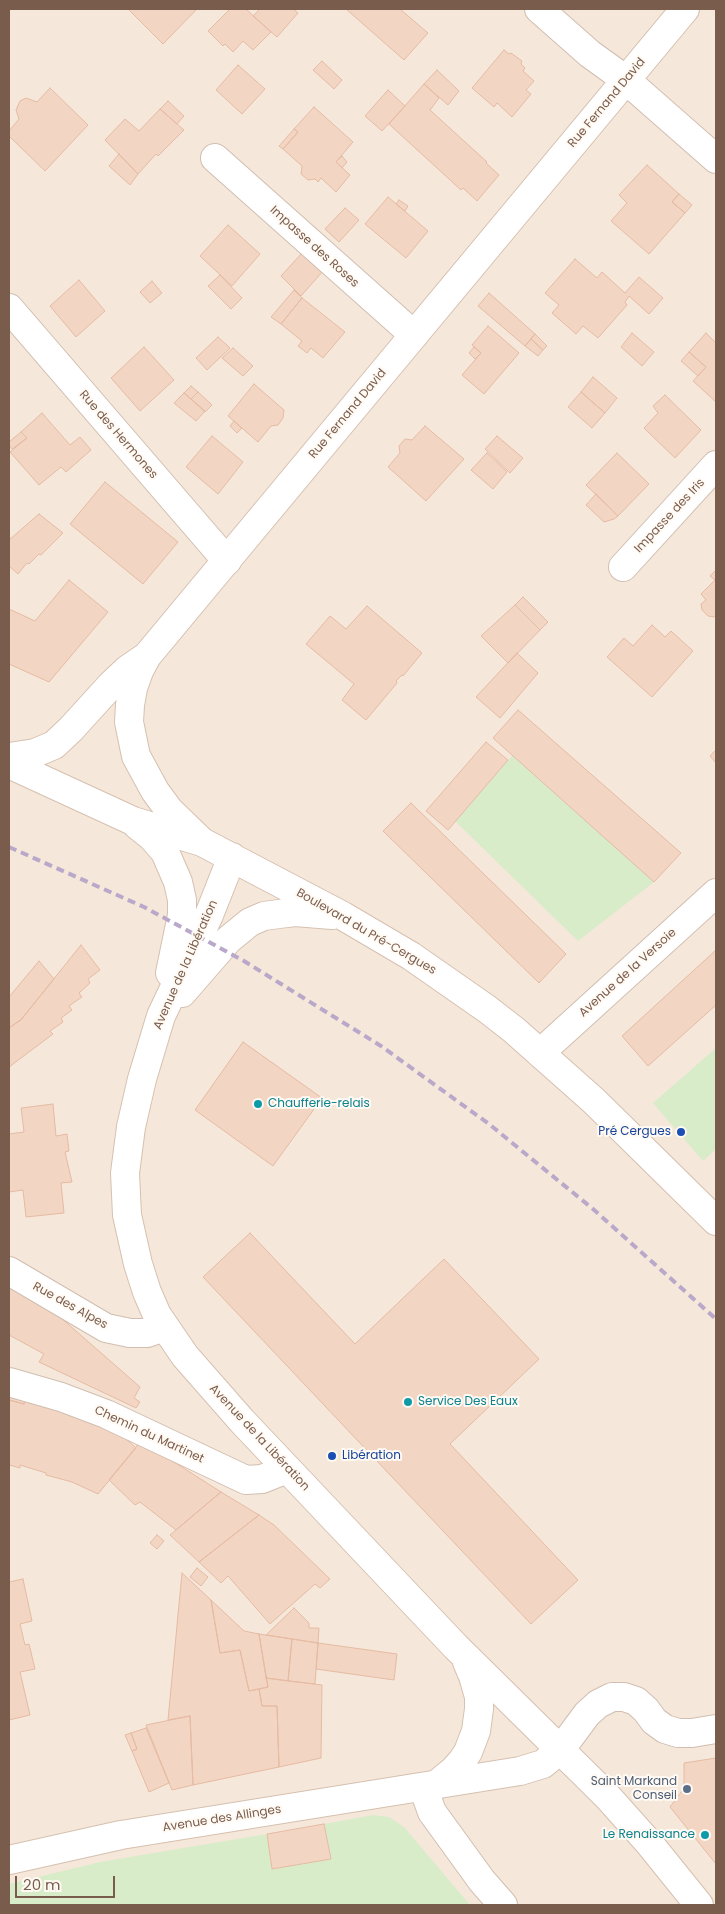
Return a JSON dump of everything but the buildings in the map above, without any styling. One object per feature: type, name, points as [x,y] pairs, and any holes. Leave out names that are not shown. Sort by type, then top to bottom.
[{"type":"main road","points":[[539,9],[586,50],[626,80],[716,159]]},
{"type":"main road","name":"Rue Fernand David","points":[[202,842],[169,810],[155,791],[136,756],[129,722],[130,704],[139,671],[147,656],[685,9]]},
{"type":"main road","name":"Impasse des Roses","points":[[215,158],[414,335]]},
{"type":"main road","name":"Rue des Hermones","points":[[9,308],[226,561]]},
{"type":"main road","name":"Impasse des Iris","points":[[623,567],[716,465]]},
{"type":"main road","points":[[9,757],[34,753],[54,746],[111,685],[128,669],[147,656]]},
{"type":"main road","name":"Boulevard du Pré-Cergues","points":[[9,764],[133,821],[202,842],[343,916],[435,972],[487,1009],[594,1100],[716,1221]]},
{"type":"main road","points":[[133,821],[152,837],[165,852],[178,882],[182,900],[182,915],[161,1016]]},
{"type":"main road","name":"Avenue de la Libération","points":[[232,857],[209,915],[161,1016],[140,1086],[131,1127],[125,1173],[125,1193],[131,1238],[147,1292],[164,1327],[185,1356],[287,1469],[456,1647],[561,1749],[628,1820],[699,1905]]},
{"type":"main road","name":"Avenue de la Versoie","points":[[540,1053],[716,893]]},
{"type":"main road","points":[[161,1016],[228,940],[250,922],[264,916],[296,912],[343,916]]},
{"type":"main road","name":"Rue des Alpes","points":[[9,1272],[106,1328],[130,1334],[147,1333],[164,1327]]},
{"type":"main road","name":"Chemin du Martinet","points":[[9,1382],[61,1397],[106,1414],[246,1480],[262,1479],[287,1469]]},
{"type":"main road","points":[[456,1647],[469,1665],[475,1681],[479,1697],[478,1720],[473,1742],[468,1752],[454,1770],[430,1785],[432,1812],[503,1905]]},
{"type":"main road","name":"Avenue des Allinges","points":[[9,1860],[121,1835],[532,1768],[552,1757],[561,1749],[587,1714],[598,1704],[612,1697],[624,1697],[636,1701],[664,1729],[678,1733],[692,1733],[716,1729]]},
{"type":"shaded area","points":[[9,9],[716,9],[716,1905],[9,1905]]},
{"type":"green space","points":[[513,755],[654,882],[578,941],[455,821]]},
{"type":"green space","points":[[716,1048],[716,1149],[703,1161],[653,1103]]},
{"type":"green space","points":[[373,1815],[389,1817],[404,1827],[470,1905],[9,1905],[9,1884],[100,1862],[267,1834],[273,1869],[331,1858],[324,1824]]},
{"type":"railway","points":[[9,847],[144,907],[244,961],[381,1046],[489,1124],[593,1209],[716,1319]]},
{"type":"place","name":"Chaufferie-relais","points":[[258,1104]]},
{"type":"place","name":"Pré Cergues","points":[[681,1132]]},
{"type":"place","name":"Service Des Eaux","points":[[408,1402]]},
{"type":"place","name":"Libération","points":[[332,1456]]},
{"type":"place","name":"Saint Markand Conseil","points":[[687,1789]]},
{"type":"place","name":"Le Renaissance","points":[[705,1835]]}]
